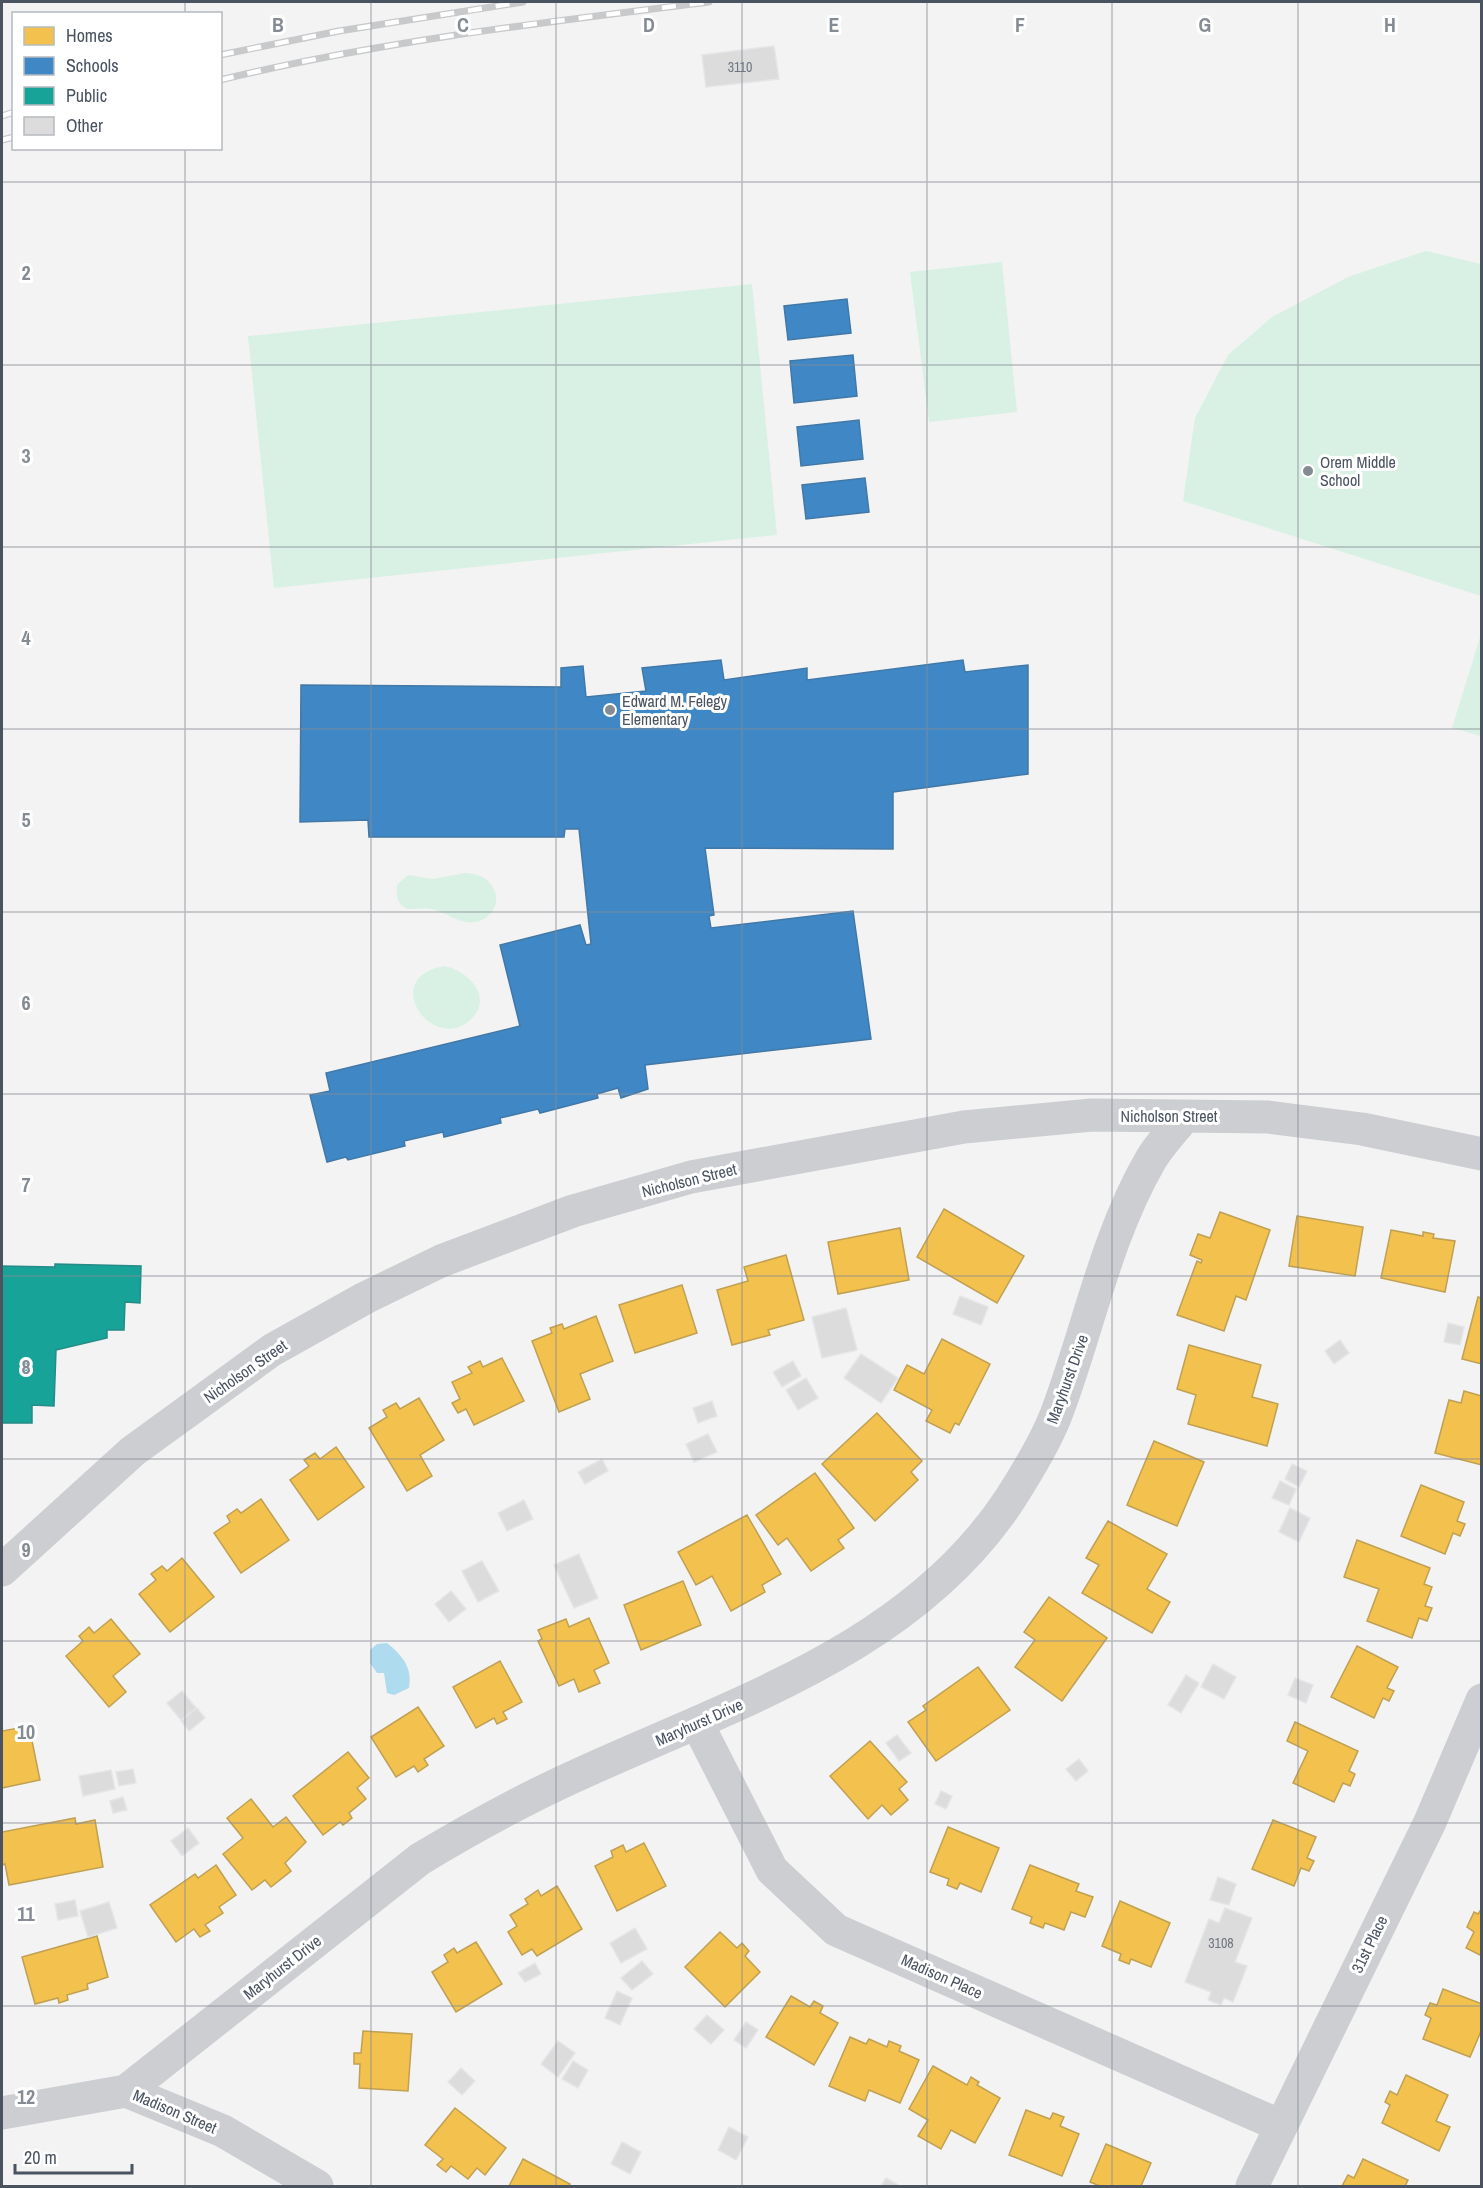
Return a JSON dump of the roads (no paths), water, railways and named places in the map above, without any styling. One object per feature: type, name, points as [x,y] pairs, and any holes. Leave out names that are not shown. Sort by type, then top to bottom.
[{"type":"street","name":"Nicholson Street","points":[[2,1570],[134,1451],[272,1350],[365,1298],[441,1261],[573,1211],[680,1180],[826,1150],[964,1127],[1061,1117],[1268,1118],[1362,1129],[1482,1154]]},
{"type":"street","name":"Maryhurst Drive","points":[[2,2113],[126,2091],[420,1858],[462,1833],[583,1773],[811,1671],[872,1633],[926,1593],[966,1556],[1010,1499],[1055,1419],[1118,1228],[1150,1160],[1184,1117]]},
{"type":"street","name":"31st Place","points":[[1252,2187],[1279,2125],[1430,1822],[1482,1700]]},
{"type":"street","name":"Madison Place","points":[[697,1723],[772,1870],[836,1930],[1279,2125]]},
{"type":"street","name":"Madison Street","points":[[126,2091],[223,2131],[317,2187]]},
{"type":"water","points":[[387,1643],[402,1657],[408,1668],[410,1681],[409,1688],[394,1695],[387,1693],[384,1673],[377,1673],[370,1663],[370,1650],[377,1644]]},
{"type":"railway","points":[[222,55],[339,31],[523,2]]},
{"type":"railway","points":[[222,80],[402,43],[709,2]]},
{"type":"railway","points":[[2,116],[12,113]]},
{"type":"railway","points":[[2,140],[12,138]]},
{"type":"place","name":"Orem Middle School","points":[[1308,471]]},
{"type":"place","name":"Edward M. Felegy Elementary","points":[[610,710]]}]
